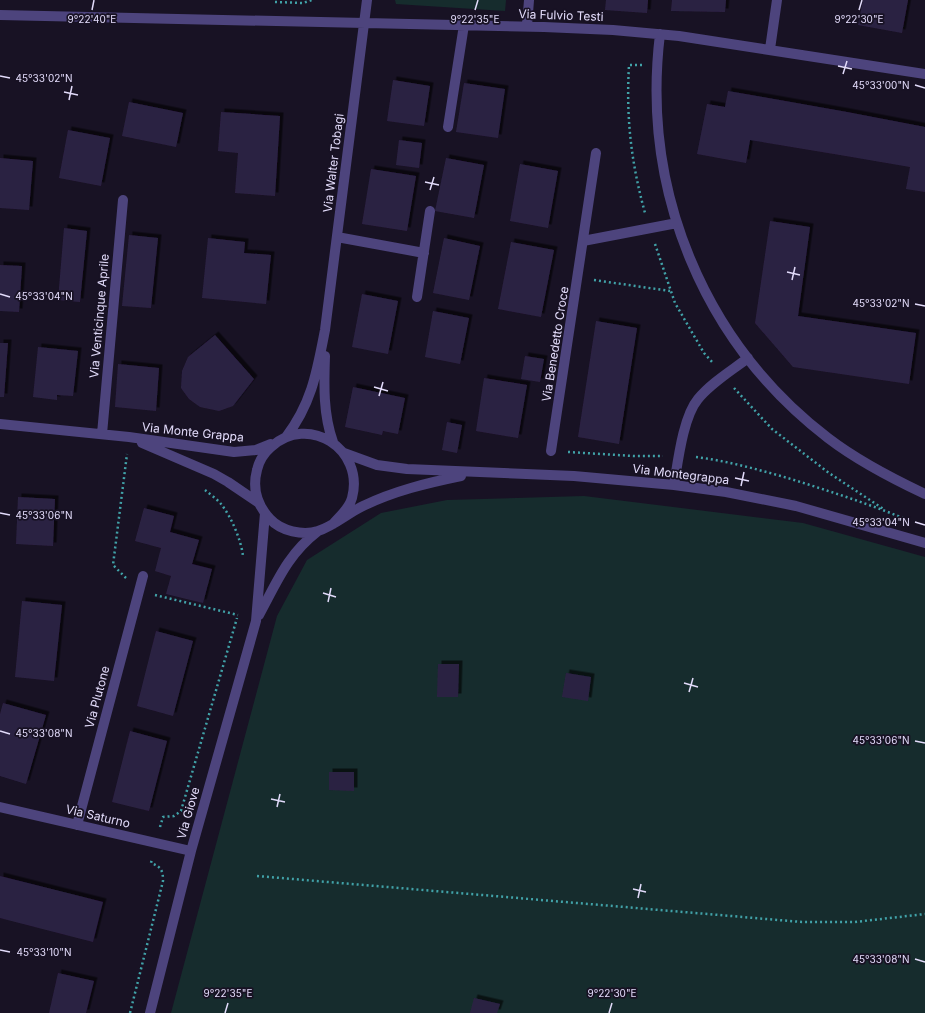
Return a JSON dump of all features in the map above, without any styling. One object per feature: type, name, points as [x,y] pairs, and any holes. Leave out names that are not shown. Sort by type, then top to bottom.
[{"type":"street","name":"Via Walter Tobagi","points":[[281,440],[296,424],[310,395],[325,330],[367,0]]},
{"type":"street","points":[[527,26],[530,0]]},
{"type":"street","points":[[770,49],[778,0]]},
{"type":"street","name":"Via Fulvio Testi","points":[[0,15],[527,26],[613,30],[660,34],[770,49],[925,74]]},
{"type":"street","points":[[448,127],[464,25]]},
{"type":"street","points":[[660,34],[657,64],[657,121],[662,165],[677,223],[688,254],[708,297],[728,330],[748,358],[788,403],[829,439],[873,468],[925,494]]},
{"type":"street","name":"Via Benedetto Croce","points":[[551,451],[596,153]]},
{"type":"street","name":"Via Venticinque Aprile","points":[[102,434],[123,200]]},
{"type":"street","points":[[416,297],[430,211]]},
{"type":"street","points":[[583,240],[677,223]]},
{"type":"street","points":[[337,237],[424,253]]},
{"type":"street","name":"Via Walter Tobagi","points":[[325,330],[324,398],[333,442]]},
{"type":"street","points":[[674,485],[679,455],[690,413],[698,399],[708,389],[748,358]]},
{"type":"street","name":"Via Monte Grappa","points":[[0,424],[129,437],[234,452],[256,450],[281,440]]},
{"type":"street","points":[[305,433],[319,436],[333,442],[344,453],[351,467],[354,483],[352,499],[344,513],[332,524],[318,531],[302,533],[286,529],[272,521],[259,504],[254,480],[258,465],[265,452],[290,435],[305,433]]},
{"type":"street","name":"Via Monte Grappa","points":[[129,437],[214,474],[259,504]]},
{"type":"street","name":"Via Montegrappa","points":[[344,453],[367,462],[406,469],[574,476],[674,485],[726,492],[796,506],[925,543]]},
{"type":"street","name":"Via Montegrappa","points":[[332,524],[362,506],[395,492],[427,483],[474,473]]},
{"type":"street","name":"Via Giove","points":[[150,1013],[191,851],[256,621],[265,513]]},
{"type":"street","name":"Via Giove","points":[[256,621],[287,563],[301,545],[318,531]]},
{"type":"street","name":"Via Plutone","points":[[77,825],[143,576]]},
{"type":"street","name":"Via Saturno","points":[[0,807],[191,851]]},
{"type":"path","points":[[578,277],[671,291]]},
{"type":"path","points":[[129,437],[113,565],[139,591],[238,615],[181,811],[174,816],[163,817],[151,862],[160,867],[163,873],[163,881],[130,1013]]},
{"type":"path","points":[[551,451],[634,456],[679,455],[714,460],[769,473],[848,496],[905,518]]},
{"type":"path","points":[[201,486],[221,504],[234,525],[242,545],[243,559]]},
{"type":"path","points":[[257,876],[802,922],[855,922],[925,914]]},
{"type":"green space","points":[[395,0],[506,0],[505,11],[396,4]]},
{"type":"green space","points":[[584,496],[803,523],[925,557],[925,1013],[171,1013],[277,616],[307,560],[381,513],[447,500]]},
{"type":"building","points":[[606,0],[648,0],[647,13],[605,10]]},
{"type":"building","points":[[672,0],[726,0],[725,12],[671,11]]},
{"type":"building","points":[[863,0],[908,0],[902,33],[858,25]]},
{"type":"building","points":[[393,80],[430,86],[424,126],[387,121]]},
{"type":"building","points":[[464,83],[505,89],[498,138],[456,132]]},
{"type":"building","points":[[728,91],[925,127],[925,192],[906,189],[910,167],[750,140],[746,163],[697,154],[707,104],[725,107]]},
{"type":"building","points":[[129,102],[183,113],[176,147],[122,136]]},
{"type":"building","points":[[221,112],[280,116],[275,196],[235,193],[238,153],[218,151]]},
{"type":"building","points":[[68,130],[110,138],[101,186],[59,178]]},
{"type":"building","points":[[399,140],[422,143],[419,168],[396,165]]},
{"type":"building","points":[[0,158],[33,161],[29,210],[0,208]]},
{"type":"building","points":[[446,158],[484,165],[474,218],[435,211]]},
{"type":"building","points":[[520,164],[558,171],[548,228],[510,221]]},
{"type":"building","points":[[371,169],[416,176],[407,231],[362,224]]},
{"type":"building","points":[[770,221],[810,227],[798,316],[916,333],[909,384],[793,367],[755,323]]},
{"type":"building","points":[[64,228],[87,231],[80,302],[58,300]]},
{"type":"building","points":[[129,235],[158,238],[151,308],[122,306]]},
{"type":"building","points":[[208,238],[245,242],[244,253],[271,255],[266,304],[202,298]]},
{"type":"building","points":[[444,238],[480,246],[469,300],[433,293]]},
{"type":"building","points":[[511,242],[554,250],[541,317],[498,309]]},
{"type":"building","points":[[0,265],[22,266],[19,312],[0,311]]},
{"type":"building","points":[[362,294],[398,301],[388,354],[352,347]]},
{"type":"building","points":[[433,311],[469,318],[460,364],[425,357]]},
{"type":"building","points":[[596,321],[637,328],[619,444],[578,437]]},
{"type":"building","points":[[215,335],[254,379],[233,406],[219,411],[200,407],[189,399],[181,388],[182,371],[188,357]]},
{"type":"building","points":[[0,343],[8,343],[4,397],[0,397]]},
{"type":"building","points":[[38,347],[78,351],[73,396],[57,395],[57,400],[33,397]]},
{"type":"building","points":[[525,356],[544,359],[540,382],[521,379]]},
{"type":"building","points":[[118,364],[159,368],[156,411],[115,407]]},
{"type":"building","points":[[484,378],[527,385],[518,438],[476,431]]},
{"type":"building","points":[[353,387],[405,398],[398,434],[383,431],[382,435],[345,427]]},
{"type":"building","points":[[447,422],[462,425],[457,453],[442,450]]},
{"type":"building","points":[[18,497],[55,499],[53,546],[16,544]]},
{"type":"building","points":[[144,508],[174,516],[170,532],[199,540],[192,564],[212,569],[203,603],[166,594],[171,576],[155,571],[161,548],[135,541]]},
{"type":"building","points":[[22,601],[62,605],[54,681],[15,677]]},
{"type":"building","points":[[156,631],[193,641],[173,716],[137,706]]},
{"type":"building","points":[[438,664],[459,664],[458,697],[437,697]]},
{"type":"building","points":[[566,673],[591,677],[588,701],[562,697]]},
{"type":"building","points":[[3,703],[46,715],[26,784],[0,776],[0,714]]},
{"type":"building","points":[[130,731],[167,741],[149,811],[112,802]]},
{"type":"building","points":[[329,772],[354,772],[354,791],[329,790]]},
{"type":"building","points":[[0,876],[103,902],[93,942],[0,918]]},
{"type":"building","points":[[58,973],[94,981],[86,1013],[49,1013]]},
{"type":"building","points":[[474,998],[500,1004],[497,1013],[470,1013]]}]
